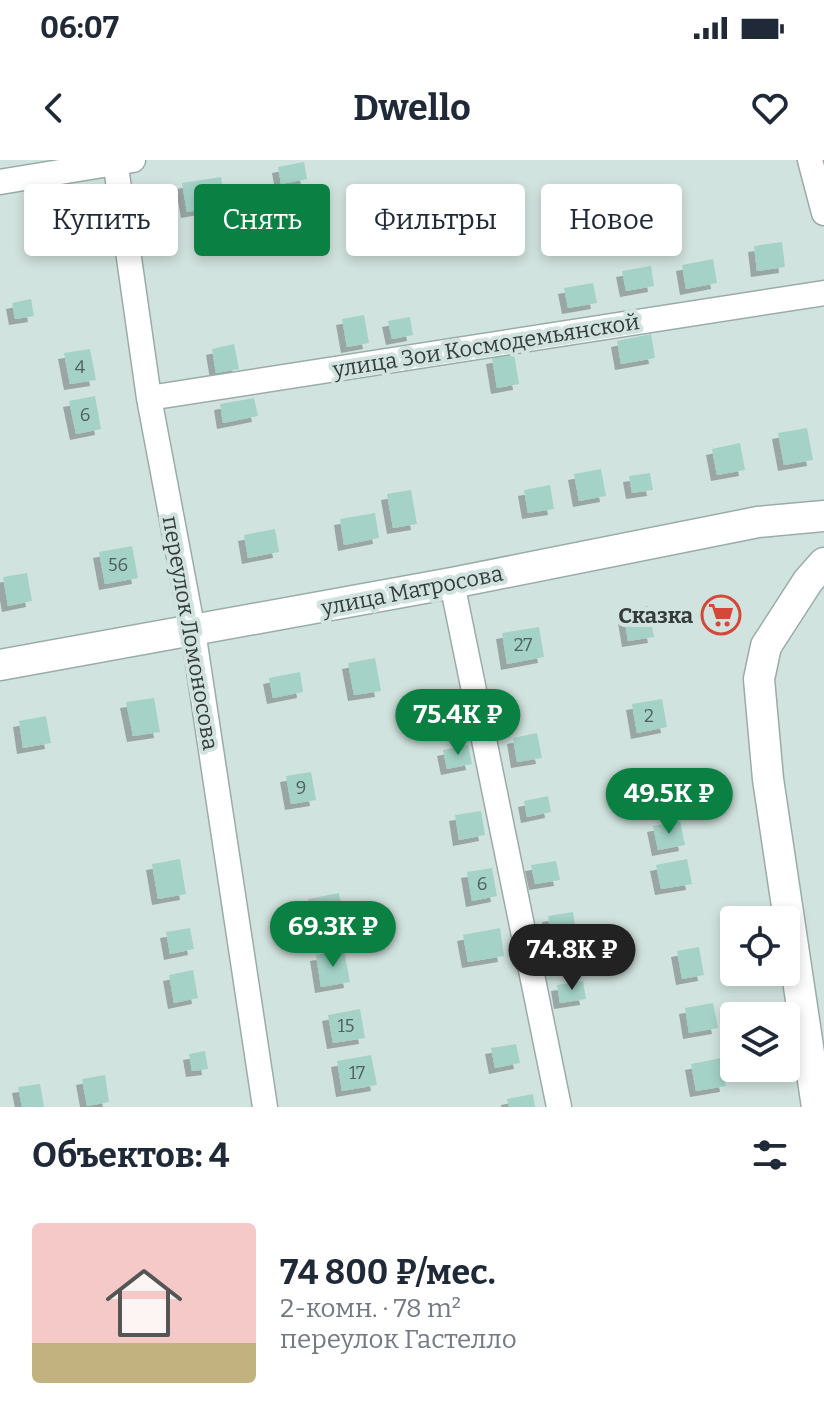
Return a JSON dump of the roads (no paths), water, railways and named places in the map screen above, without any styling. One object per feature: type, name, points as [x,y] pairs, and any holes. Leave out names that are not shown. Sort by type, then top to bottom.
[{"type":"street","points":[[810,160],[824,213]]},
{"type":"street","points":[[0,182],[121,161]]},
{"type":"street","name":"переулок Ломоносова","points":[[121,161],[149,398],[193,631],[265,1107]]},
{"type":"street","name":"улица Зои Космодемьянской","points":[[149,398],[824,293]]},
{"type":"street","name":"улица Матросова","points":[[0,665],[452,583],[758,522],[824,516]]},
{"type":"street","points":[[817,1107],[768,779],[759,679],[766,646],[808,581],[824,563]]},
{"type":"street","points":[[452,583],[559,1107]]},
{"type":"place","name":"Сказка","points":[[721,615]]}]
